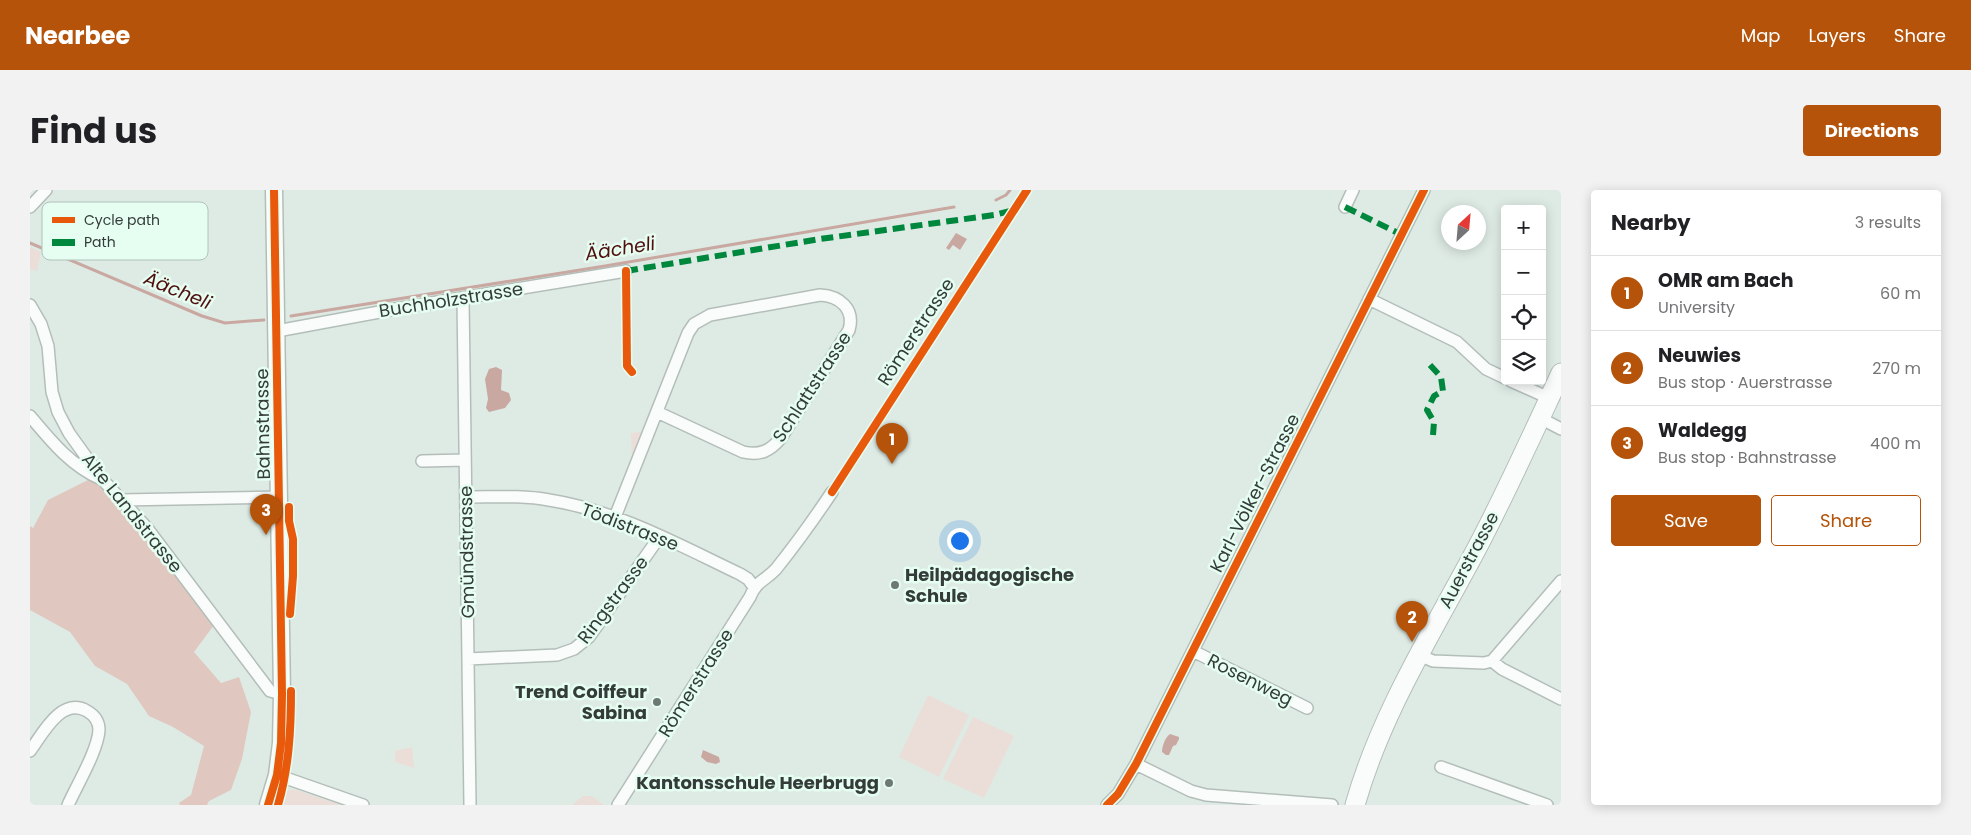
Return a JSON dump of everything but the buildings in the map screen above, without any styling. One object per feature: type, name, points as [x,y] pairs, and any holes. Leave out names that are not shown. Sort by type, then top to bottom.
[{"type":"main road","name":"Bahnstrasse","points":[[268,805],[277,775],[281,743],[282,694],[274,190]]},
{"type":"main road","name":"Auerstrasse","points":[[1355,805],[1372,753],[1419,655],[1478,546],[1561,373]]},
{"type":"street","points":[[30,206],[46,190]]},
{"type":"street","points":[[1345,207],[1353,190]]},
{"type":"street","name":"Karl-Völker-Strasse","points":[[1107,805],[1118,794],[1136,764],[1424,190]]},
{"type":"street","name":"Buchholzstrasse","points":[[277,330],[626,271]]},
{"type":"street","name":"Schlattstrasse","points":[[615,517],[688,333],[700,319],[710,315],[820,295],[835,297],[848,309],[851,323],[849,330],[786,431],[771,449],[757,454],[743,452],[657,412]]},
{"type":"street","name":"Gmündstrasse","points":[[463,299],[470,805]]},
{"type":"street","points":[[1369,299],[1457,342],[1486,369],[1501,376]]},
{"type":"street","name":"Alte Landstrasse","points":[[30,305],[41,324],[48,346],[52,392],[58,412],[69,433],[102,479],[146,528],[270,691],[282,694]]},
{"type":"street","points":[[1520,385],[1549,398]]},
{"type":"street","points":[[30,416],[60,451],[85,472],[102,479]]},
{"type":"street","points":[[1540,418],[1561,429]]},
{"type":"street","points":[[422,461],[465,460]]},
{"type":"street","name":"Römerstrasse","points":[[618,805],[750,597],[754,587],[769,577],[801,538],[832,492]]},
{"type":"street","points":[[121,500],[280,497]]},
{"type":"street","name":"Tödistrasse","points":[[466,497],[521,497],[549,500],[615,517],[740,574],[748,579],[754,587]]},
{"type":"street","name":"Ringstrasse","points":[[468,659],[557,655],[574,649],[589,636],[660,536]]},
{"type":"street","points":[[1419,655],[1433,661],[1484,663],[1492,661],[1561,582]]},
{"type":"street","name":"Rosenweg","points":[[1193,651],[1306,708]]},
{"type":"street","points":[[1492,661],[1502,669],[1561,699]]},
{"type":"street","points":[[30,751],[51,723],[63,711],[72,707],[83,709],[95,718],[99,730],[95,745],[68,805]]},
{"type":"street","points":[[1136,764],[1191,791],[1206,795],[1332,805]]},
{"type":"street","points":[[1441,767],[1547,805]]},
{"type":"street","points":[[277,775],[363,805]]},
{"type":"shaded area","points":[[956,233],[967,239],[960,250],[953,245],[949,250],[946,248]]},
{"type":"shaded area","points":[[30,247],[41,252],[37,271],[30,269]]},
{"type":"shaded area","points":[[496,367],[502,370],[501,390],[509,393],[511,400],[505,408],[489,412],[486,408],[488,399],[485,379],[489,369]]},
{"type":"shaded area","points":[[642,432],[632,460],[631,433]]},
{"type":"shaded area","points":[[92,478],[140,530],[214,625],[194,652],[221,683],[239,677],[251,712],[242,759],[231,790],[209,801],[207,805],[180,805],[179,803],[191,795],[204,746],[173,727],[149,716],[127,684],[95,666],[70,632],[30,610],[30,526],[33,528],[48,500]]},
{"type":"shaded area","points":[[928,695],[969,715],[939,777],[899,757]]},
{"type":"shaded area","points":[[973,717],[1014,736],[984,798],[943,779]]},
{"type":"shaded area","points":[[1170,734],[1179,737],[1179,739],[1169,755],[1166,755],[1162,752],[1165,740]]},
{"type":"shaded area","points":[[412,747],[414,768],[395,762],[395,751]]},
{"type":"shaded area","points":[[703,750],[719,757],[720,762],[716,764],[707,762],[701,757]]},
{"type":"shaded area","points":[[293,789],[341,805],[282,805],[286,792]]},
{"type":"shaded area","points":[[583,796],[592,796],[604,805],[572,805]]},
{"type":"waterway","name":"Äächeli","points":[[996,200],[1006,195],[1010,190]]},
{"type":"waterway","name":"Äächeli","points":[[291,316],[605,266],[954,207]]},
{"type":"waterway","name":"Äächeli","points":[[30,243],[42,248]]},
{"type":"waterway","name":"Äächeli","points":[[70,260],[202,316],[225,323],[264,320]]},
{"type":"marked path","points":[[1345,207],[1396,232]]},
{"type":"marked path","points":[[626,271],[820,239],[994,215],[1014,210]]},
{"type":"marked path","points":[[1430,365],[1441,377],[1443,391],[1434,396],[1427,410],[1434,422],[1433,435]]},
{"type":"cycle path","points":[[268,805],[277,775],[281,743],[282,694],[274,190]]},
{"type":"cycle path","points":[[832,492],[1027,190]]},
{"type":"cycle path","points":[[1107,805],[1118,794],[1136,764],[1424,190]]},
{"type":"cycle path","points":[[626,271],[627,366],[632,372]]},
{"type":"cycle path","points":[[289,507],[289,521],[293,539],[290,614]]},
{"type":"cycle path","points":[[278,805],[285,777],[289,748],[291,691]]},
{"type":"place","name":"OMR am Bach","points":[[892,464]]},
{"type":"place","name":"Waldegg","points":[[266,535]]},
{"type":"place","name":"Heilpädagogische Schule","points":[[895,585]]},
{"type":"place","name":"Neuwies","points":[[1412,642]]},
{"type":"place","name":"Trend Coiffeur Sabina","points":[[657,702]]},
{"type":"place","name":"Kantonsschule Heerbrugg","points":[[889,783]]}]
